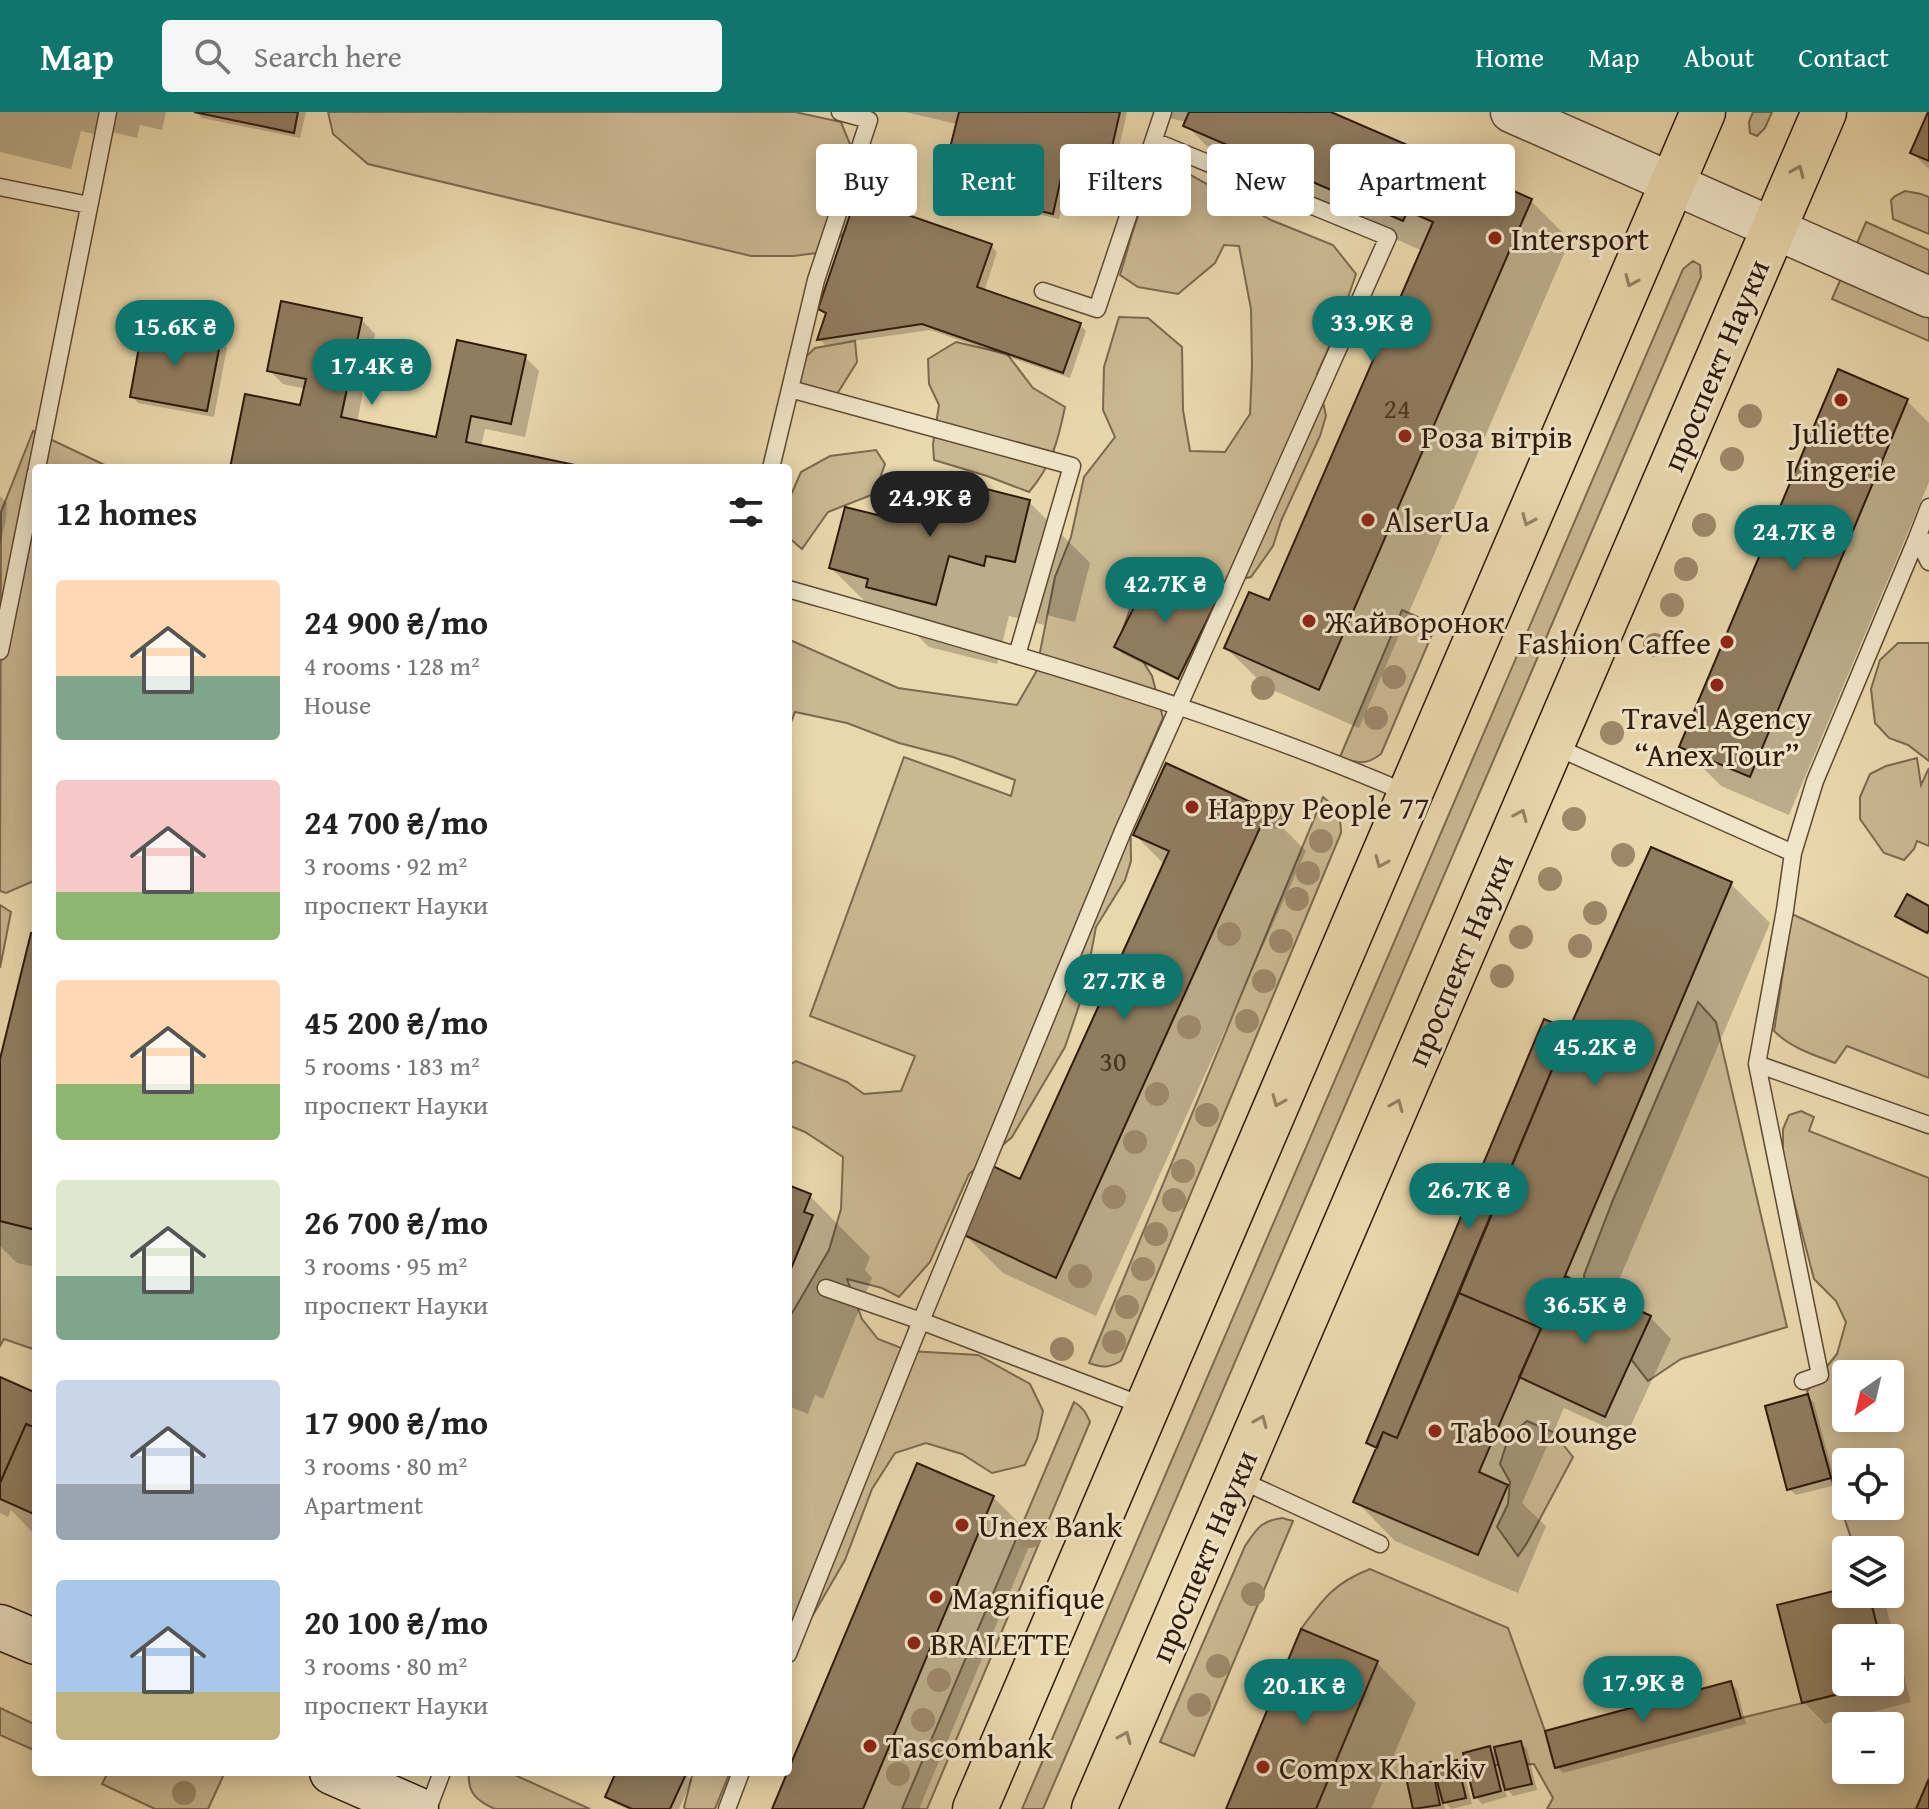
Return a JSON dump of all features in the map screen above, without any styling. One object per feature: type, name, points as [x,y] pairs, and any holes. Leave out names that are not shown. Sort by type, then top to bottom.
[{"type":"main road","points":[[975,1809],[1703,112]]},
{"type":"main road","name":"проспект Науки","points":[[1094,1809],[1824,112]]},
{"type":"main road","points":[[0,1627],[32,1640]]},
{"type":"main road","points":[[341,1776],[416,1809]]},
{"type":"street","points":[[1511,112],[1929,297]]},
{"type":"lane","points":[[37,464],[108,112]]},
{"type":"lane","points":[[772,464],[816,280],[869,120],[840,112]]},
{"type":"lane","points":[[1043,291],[1097,309],[1163,112]]},
{"type":"lane","points":[[792,1644],[1117,846],[1388,237],[1154,141]]},
{"type":"lane","points":[[0,187],[89,205]]},
{"type":"lane","points":[[790,389],[1072,466],[1017,655]]},
{"type":"lane","points":[[0,651],[32,490]]},
{"type":"lane","points":[[1803,1381],[1820,1375],[1757,1064],[1793,853],[1815,781],[1923,540],[1929,507]]},
{"type":"lane","points":[[1923,540],[1929,562]]},
{"type":"lane","points":[[792,590],[1180,706],[1337,763],[1411,795]]},
{"type":"lane","points":[[1551,745],[1793,853]]},
{"type":"lane","points":[[1757,1064],[1929,1125]]},
{"type":"lane","points":[[826,1288],[1145,1407]]},
{"type":"lane","points":[[1237,1478],[1380,1544]]},
{"type":"lane","points":[[428,1809],[440,1776]]},
{"type":"lane","points":[[727,1809],[739,1776]]},
{"type":"shaded area","points":[[328,112],[795,112],[841,122],[850,144],[816,144],[816,216],[861,216],[825,252],[751,256],[368,164],[333,134]]},
{"type":"shaded area","points":[[1753,112],[1772,112],[1765,128],[1757,136],[1750,133],[1749,122]]},
{"type":"shaded area","points":[[1191,175],[1207,184],[1207,216],[1264,216],[1333,245],[1356,274],[1338,327],[1317,374],[1326,416],[1273,546],[1251,577],[1217,584],[1143,572],[1123,629],[1152,676],[1163,718],[1130,793],[1131,861],[1125,880],[1096,927],[1084,991],[1065,1047],[1012,1137],[969,1174],[930,1262],[899,1297],[882,1288],[847,1279],[862,1319],[878,1339],[909,1351],[978,1355],[1030,1384],[1043,1411],[1037,1439],[1025,1465],[992,1473],[962,1454],[926,1443],[895,1453],[872,1489],[845,1560],[792,1651],[792,1313],[829,1250],[841,1209],[843,1157],[792,1127],[792,1064],[796,1061],[847,1082],[864,1094],[901,1091],[915,1056],[810,1016],[904,757],[1011,796],[1015,780],[847,723],[795,712],[792,720],[792,641],[898,688],[1017,705],[1036,672],[1055,577],[1071,537],[1084,477],[1115,437],[1103,410],[1104,367],[1119,317],[1148,318],[1182,347],[1183,410],[1190,451],[1225,452],[1250,414],[1251,309],[1239,246],[1224,245],[1215,263],[1178,294],[1138,287],[1120,275],[1138,216],[1191,216]]},
{"type":"shaded area","points":[[1905,191],[1929,197],[1929,234],[1893,219],[1891,200]]},
{"type":"shaded area","points":[[1866,222],[1929,250],[1929,276],[1857,243]]},
{"type":"shaded area","points":[[1693,261],[1700,265],[1701,277],[1043,1809],[1022,1809],[1683,269]]},
{"type":"shaded area","points":[[1845,269],[1929,305],[1929,341],[1832,299]]},
{"type":"shaded area","points":[[855,341],[857,362],[837,394],[799,383],[795,367],[815,348]]},
{"type":"shaded area","points":[[956,342],[1007,354],[1033,388],[1065,407],[1053,452],[1029,492],[934,460],[933,444],[939,405],[929,384],[928,359]]},
{"type":"shaded area","points":[[33,431],[103,464],[32,464],[32,882],[6,893],[0,891],[1,512]]},
{"type":"shaded area","points":[[876,450],[885,464],[874,494],[828,512],[802,549],[792,540],[792,493],[801,472],[830,456]]},
{"type":"shaded area","points":[[1402,610],[1436,625],[1381,754],[1361,762],[1340,757]]},
{"type":"shaded area","points":[[1898,643],[1929,643],[1929,761],[1908,745],[1889,738],[1875,723],[1871,689],[1880,660]]},
{"type":"shaded area","points":[[1917,758],[1921,785],[1929,768],[1929,846],[1917,841],[1904,860],[1884,853],[1860,819],[1860,797],[1870,774],[1886,766]]},
{"type":"shaded area","points":[[1323,797],[1337,813],[1341,833],[1121,1361],[1105,1366],[1089,1363]]},
{"type":"shaded area","points":[[0,905],[11,912],[0,968]]},
{"type":"shaded area","points":[[1792,914],[1929,978],[1929,1078],[1847,1046],[1835,1063],[1795,1046],[1774,1031]]},
{"type":"shaded area","points":[[1698,1002],[1716,1022],[1787,1327],[1681,1359],[1648,1381],[1631,1359],[1651,1316],[1585,1286],[1584,1275]]},
{"type":"shaded area","points":[[1801,1111],[1814,1117],[1809,1131],[1929,1178],[1929,1778],[1916,1809],[1547,1809],[1553,1798],[1534,1764],[1404,1768],[1413,1809],[1316,1809],[1301,1629],[1330,1593],[1347,1580],[1370,1569],[1508,1628],[1555,1768],[1832,1696],[1904,1696],[1904,1624],[1876,1624],[1872,1608],[1904,1608],[1904,1536],[1850,1536],[1845,1520],[1904,1520],[1904,1448],[1832,1448],[1832,1481],[1807,1391],[1832,1360],[1832,1432],[1904,1432],[1904,1360],[1832,1360],[1837,1354],[1846,1322],[1836,1301],[1814,1279],[1783,1159],[1783,1129],[1789,1115]]},
{"type":"shaded area","points":[[0,1221],[32,1229],[32,1349],[4,1339],[0,1346]]},
{"type":"shaded area","points":[[1074,1402],[1084,1410],[1090,1422],[927,1809],[902,1809]]},
{"type":"shaded area","points":[[1527,1421],[1553,1432],[1573,1457],[1518,1556],[1497,1527],[1508,1504],[1510,1482],[1500,1464],[1509,1436]]},
{"type":"shaded area","points":[[1282,1518],[1293,1521],[1194,1756],[1160,1742],[1245,1546],[1260,1527]]},
{"type":"shaded area","points":[[0,1708],[32,1723],[32,1749],[0,1735]]},
{"type":"shaded area","points":[[106,1776],[223,1776],[208,1809],[155,1809],[102,1784]]},
{"type":"shaded area","points":[[469,1776],[517,1776],[590,1809],[495,1809],[474,1795]]},
{"type":"shaded area","points":[[692,1776],[728,1776],[715,1809],[684,1807]]},
{"type":"building","points":[[194,112],[298,112],[294,133]]},
{"type":"building","points":[[959,112],[1120,112],[1113,144],[1060,144],[1060,182],[1053,214],[1044,212],[1044,144],[951,144]]},
{"type":"building","points":[[1189,112],[1331,112],[1405,144],[1330,144],[1330,189],[1314,183],[1314,144],[1225,144],[1183,126]]},
{"type":"building","points":[[1929,112],[1929,161],[1910,153]]},
{"type":"building","points":[[1515,192],[1532,199],[1319,690],[1224,648],[1249,592],[1269,600],[1433,222],[1419,216],[1515,216]]},
{"type":"building","points":[[850,216],[911,216],[992,244],[977,287],[1081,323],[1063,373],[922,324],[817,340],[826,313],[818,309]]},
{"type":"building","points":[[281,301],[362,318],[341,417],[436,437],[457,340],[526,355],[511,424],[471,416],[466,442],[570,464],[231,464],[245,394],[300,405],[306,379],[267,371]]},
{"type":"building","points":[[143,325],[221,339],[207,411],[130,397]]},
{"type":"building","points":[[1838,369],[1908,399],[1750,777],[1679,747]]},
{"type":"building","points":[[935,476],[1030,500],[1015,562],[986,556],[984,566],[949,556],[936,605],[866,587],[868,579],[829,568],[845,507],[906,522],[908,513],[924,518]]},
{"type":"building","points":[[1152,571],[1216,602],[1178,679],[1114,647]]},
{"type":"building","points":[[1166,763],[1268,810],[1056,1278],[962,1234],[993,1166],[1020,1179],[1169,851],[1133,835]]},
{"type":"building","points":[[1651,847],[1732,882],[1541,1328],[1459,1293],[1569,1029]]},
{"type":"building","points":[[1907,894],[1929,906],[1927,933],[1895,916]]},
{"type":"building","points":[[31,933],[32,1229],[0,1221],[0,1059]]},
{"type":"building","points":[[1544,1019],[1569,1029],[1397,1438],[1383,1432],[1377,1448],[1366,1443]]},
{"type":"building","points":[[792,1187],[811,1194],[804,1212],[813,1215],[792,1266]]},
{"type":"building","points":[[1565,1276],[1651,1316],[1605,1417],[1519,1377]]},
{"type":"building","points":[[1459,1293],[1541,1328],[1479,1472],[1508,1485],[1478,1555],[1353,1502],[1383,1432],[1397,1438]]},
{"type":"building","points":[[0,1377],[32,1391],[32,1426],[26,1424],[0,1483]]},
{"type":"building","points":[[1808,1394],[1831,1478],[1787,1490],[1765,1406]]},
{"type":"building","points":[[26,1424],[32,1426],[32,1513],[0,1499],[0,1483]]},
{"type":"building","points":[[917,1463],[994,1496],[863,1809],[772,1809],[786,1776],[792,1776],[792,1761]]},
{"type":"building","points":[[1832,1591],[1832,1608],[1872,1608],[1876,1624],[1832,1624],[1832,1696],[1802,1703],[1777,1605]]},
{"type":"building","points":[[1301,1629],[1378,1661],[1316,1809],[1226,1809]]},
{"type":"building","points":[[1731,1681],[1741,1718],[1555,1768],[1545,1731]]},
{"type":"building","points":[[1521,1741],[1532,1784],[1505,1790],[1494,1747]]},
{"type":"building","points":[[1490,1746],[1501,1791],[1474,1798],[1463,1753]]},
{"type":"building","points":[[1457,1760],[1466,1798],[1443,1803],[1433,1766]]},
{"type":"building","points":[[1431,1762],[1440,1805],[1413,1809],[1404,1768]]},
{"type":"building","points":[[614,1776],[685,1776],[670,1809],[632,1809],[605,1797]]},
{"type":"building","points":[[1929,1779],[1929,1809],[1916,1809]]},
{"type":"place","name":"Intersport","points":[[1495,238]]},
{"type":"place","name":"Juliette Lingerie","points":[[1841,400]]},
{"type":"place","name":"Роза вітрів","points":[[1405,436]]},
{"type":"place","name":"AlserUa","points":[[1368,520]]},
{"type":"place","name":"Жайворонок","points":[[1309,621]]},
{"type":"place","name":"Fashion Caffee","points":[[1727,642]]},
{"type":"place","name":"Travel Agency “Anex Tour”","points":[[1717,685]]},
{"type":"place","name":"Happy People 77","points":[[1192,807]]},
{"type":"place","name":"Taboo Lounge","points":[[1435,1431]]},
{"type":"place","name":"Unex Bank","points":[[962,1525]]},
{"type":"place","name":"Magnifique","points":[[936,1597]]},
{"type":"place","name":"BRALETTE","points":[[914,1643]]},
{"type":"place","name":"Tascombank","points":[[870,1746]]},
{"type":"place","name":"Compx Kharkiv","points":[[1263,1767]]}]
